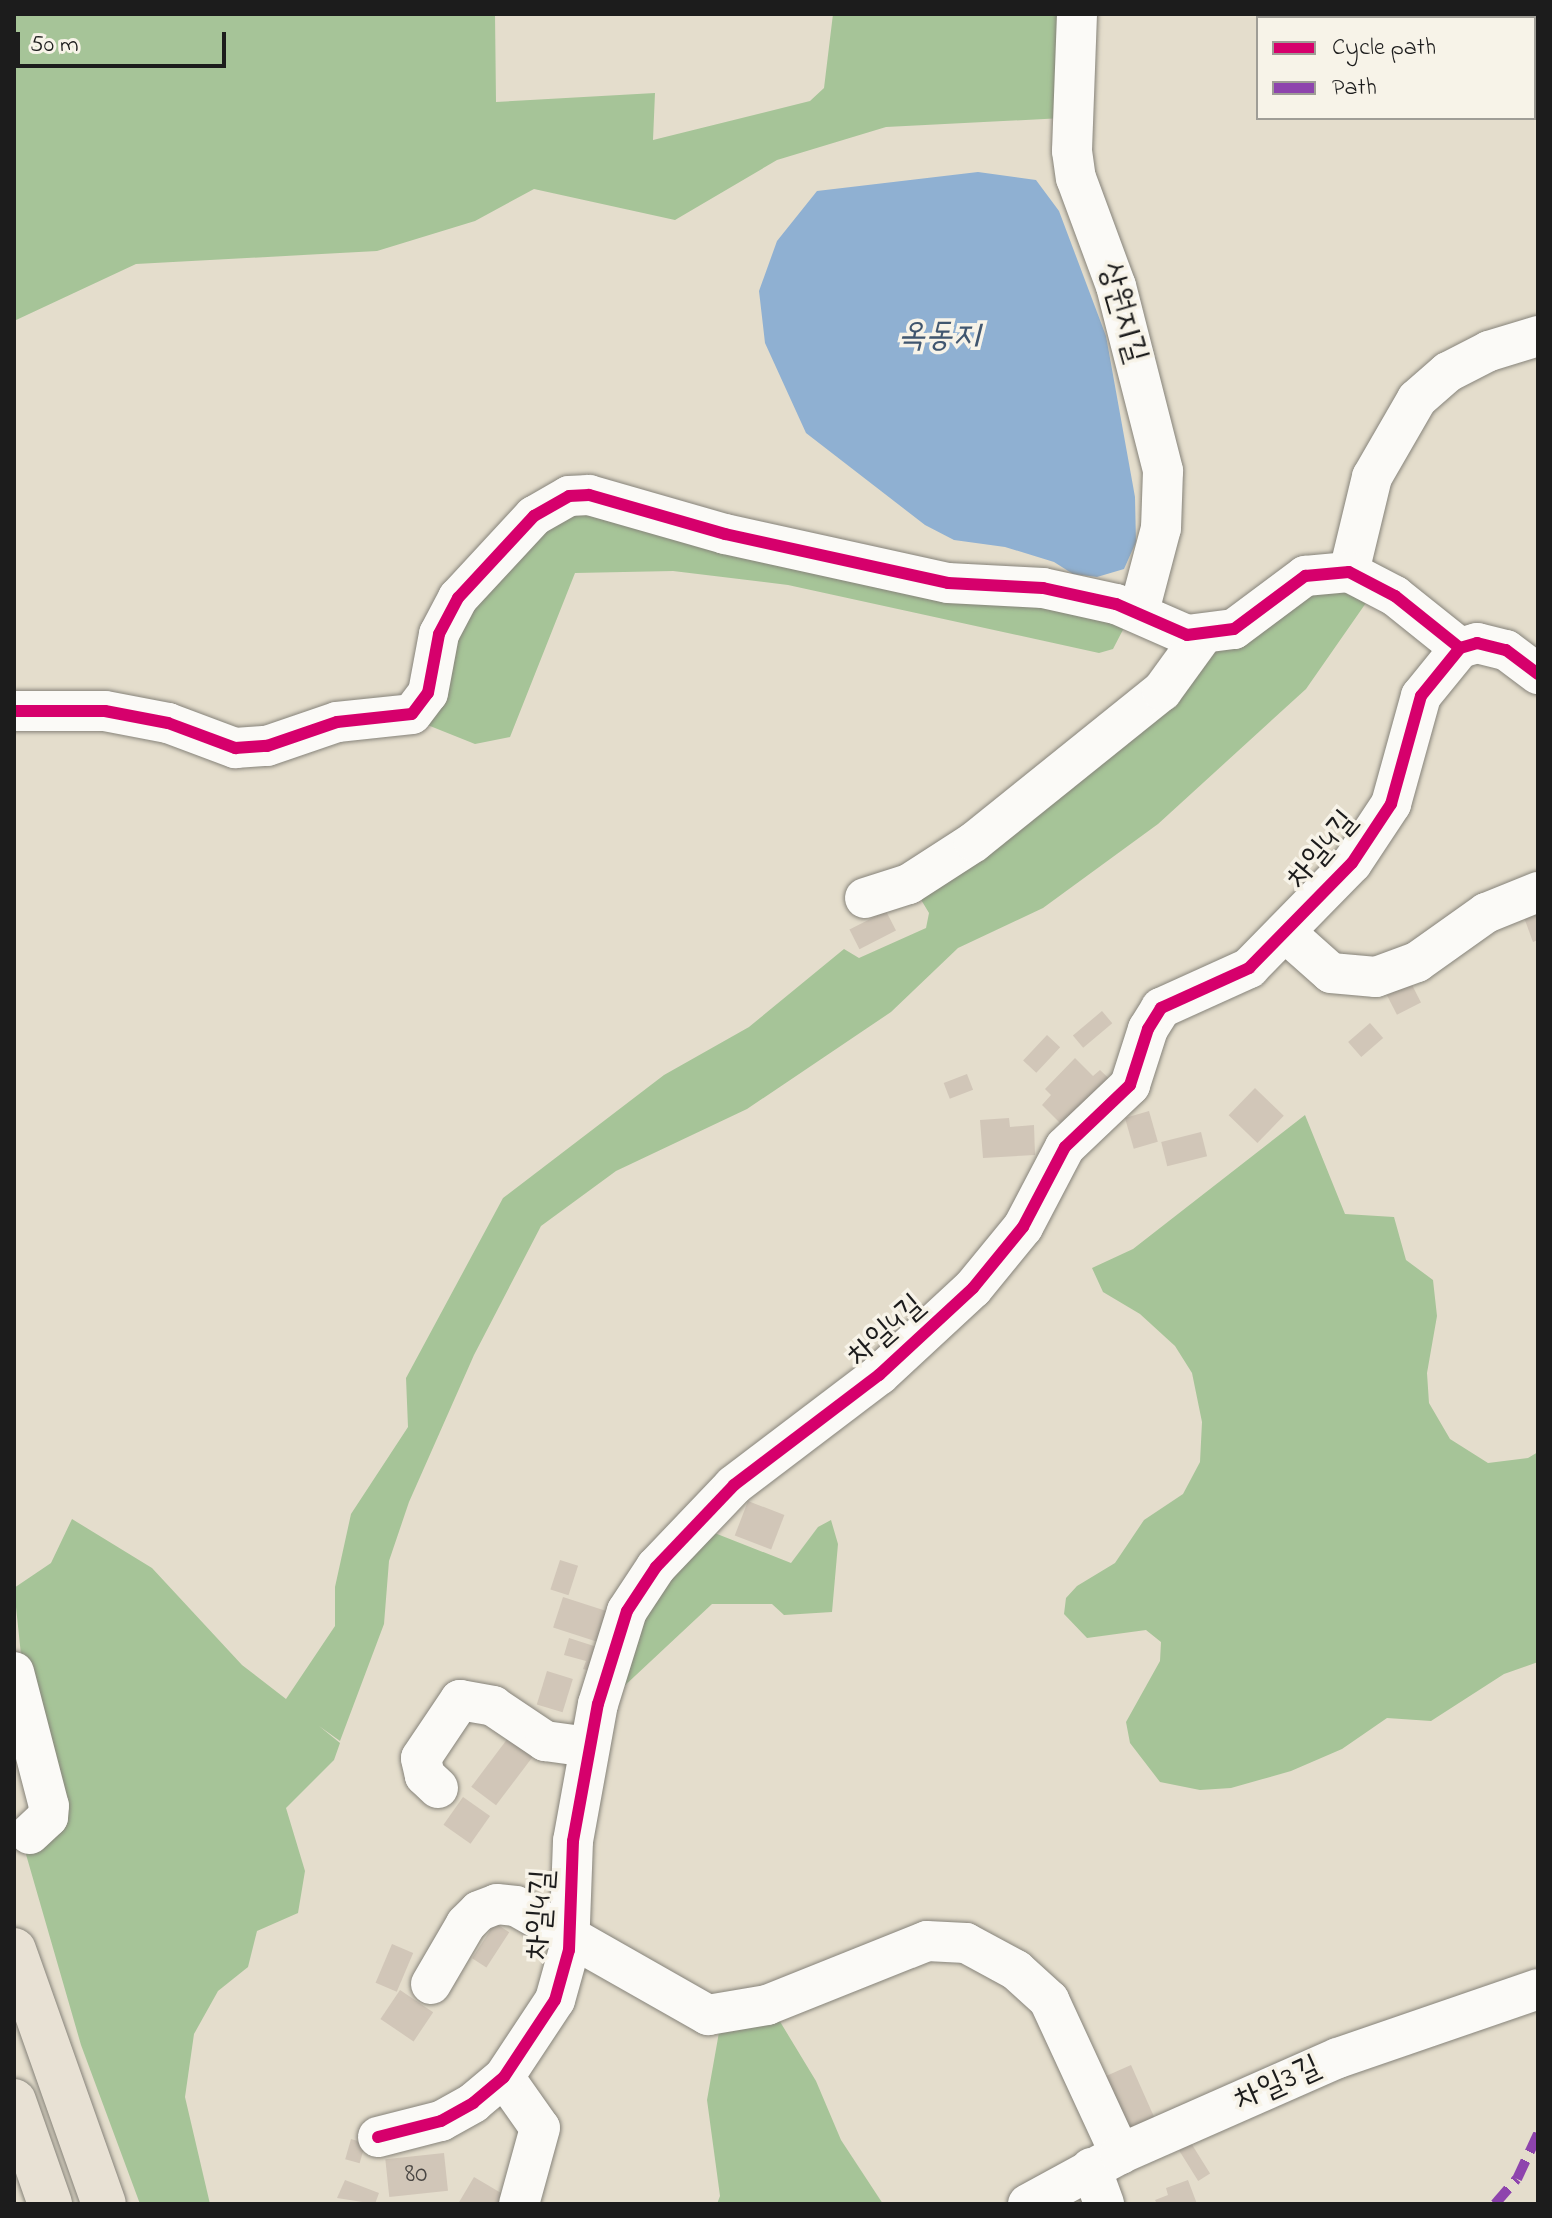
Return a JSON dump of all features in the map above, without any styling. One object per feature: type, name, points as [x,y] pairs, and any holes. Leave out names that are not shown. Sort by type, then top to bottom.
[{"type":"highway","points":[[14,1950],[104,2204]]},
{"type":"highway","points":[[14,2101],[50,2204]]},
{"type":"street","name":"상원지길","points":[[1077,14],[1072,151],[1076,178],[1116,286],[1163,471],[1161,528],[1139,611]]},
{"type":"street","points":[[1349,572],[1372,477],[1417,399],[1448,372],[1475,358],[1538,336]]},
{"type":"street","points":[[14,711],[105,711],[168,723],[235,748],[267,746],[337,722],[412,714],[428,693],[439,634],[458,598],[534,516],[552,503],[579,495],[613,499],[725,534],[948,583],[1043,588],[1139,611],[1173,631],[1202,636],[1234,629],[1305,576],[1349,572],[1395,596],[1460,648],[1477,643],[1506,650],[1538,674]]},
{"type":"street","points":[[865,898],[909,884],[974,842],[1162,691],[1202,636]]},
{"type":"street","name":"차일4길","points":[[378,2137],[441,2121],[504,2077],[555,2000],[570,1936],[573,1841],[589,1747],[612,1650],[627,1611],[656,1567],[734,1485],[879,1375],[982,1278],[1023,1227],[1065,1147],[1130,1085],[1148,1029],[1161,1008],[1249,968],[1286,933],[1369,842],[1391,804],[1421,696],[1460,648]]},
{"type":"street","points":[[1286,933],[1331,973],[1376,977],[1417,962],[1486,913],[1538,892]]},
{"type":"street","points":[[14,1672],[49,1806],[48,1817],[30,1834]]},
{"type":"street","points":[[438,1788],[425,1776],[421,1758],[460,1700],[493,1706],[545,1741],[589,1747]]},
{"type":"street","points":[[431,1984],[466,1924],[487,1906],[516,1906],[708,2015],[767,2005],[927,1941],[948,1939],[981,1949],[1016,1970],[1049,2000],[1105,2175]]},
{"type":"street","name":"차일3길","points":[[1028,2204],[1105,2175],[1338,2058],[1538,1989]]},
{"type":"street","points":[[504,2077],[540,2128],[519,2204]]},
{"type":"green space","points":[[14,14],[495,14],[496,102],[655,93],[653,140],[810,101],[824,88],[833,14],[1066,14],[1063,118],[886,127],[777,160],[675,220],[534,189],[475,221],[377,251],[136,264],[14,321]]},
{"type":"green space","points":[[570,503],[1127,622],[1113,649],[1099,653],[788,585],[673,571],[575,573],[510,737],[475,744],[425,724],[442,644]]},
{"type":"green space","points":[[1294,589],[1375,590],[1306,689],[1158,824],[1043,908],[958,948],[891,1012],[747,1109],[616,1171],[541,1226],[474,1355],[409,1502],[389,1561],[384,1624],[340,1741],[319,1726],[340,1743],[334,1760],[286,1808],[305,1871],[298,1913],[257,1931],[248,1967],[218,1991],[194,2034],[185,2097],[210,2204],[140,2204],[81,2045],[23,1844],[40,1836],[14,1588],[51,1563],[72,1519],[152,1568],[242,1665],[286,1699],[335,1626],[335,1587],[351,1514],[408,1427],[406,1378],[503,1198],[664,1075],[749,1027],[844,949],[859,958],[926,928],[929,913],[920,898],[1197,656]]},
{"type":"green space","points":[[1305,1115],[1345,1214],[1394,1217],[1406,1260],[1433,1280],[1437,1316],[1427,1373],[1429,1403],[1450,1439],[1488,1463],[1528,1458],[1538,1452],[1538,1662],[1504,1674],[1431,1721],[1387,1718],[1342,1749],[1291,1771],[1231,1788],[1200,1790],[1160,1782],[1130,1743],[1126,1722],[1160,1661],[1161,1642],[1146,1630],[1087,1638],[1064,1614],[1066,1598],[1077,1586],[1115,1563],[1144,1520],[1183,1494],[1200,1462],[1202,1422],[1192,1373],[1175,1346],[1140,1314],[1103,1292],[1092,1268],[1133,1249]]},
{"type":"green space","points":[[831,1520],[838,1544],[832,1612],[784,1615],[772,1604],[712,1604],[605,1704],[620,1649],[707,1530],[791,1563],[818,1527]]},
{"type":"green space","points":[[773,2010],[816,2081],[841,2140],[883,2204],[717,2204],[720,2196],[707,2100],[721,2021]]},
{"type":"water","name":"옥동지","points":[[978,172],[1036,180],[1059,211],[1106,336],[1135,497],[1136,542],[1124,569],[1097,577],[1073,574],[1054,562],[1005,547],[954,540],[925,525],[806,433],[765,343],[759,291],[777,241],[817,191]]},
{"type":"building","points":[[1538,907],[1538,940],[1533,942],[1522,912]]},
{"type":"building","points":[[886,911],[896,931],[859,949],[849,930]]},
{"type":"building","points":[[1411,983],[1421,1003],[1397,1015],[1387,995]]},
{"type":"building","points":[[1102,1011],[1112,1023],[1083,1048],[1073,1035]]},
{"type":"building","points":[[1370,1023],[1383,1038],[1361,1057],[1348,1042]]},
{"type":"building","points":[[1047,1035],[1060,1047],[1036,1073],[1023,1061]]},
{"type":"building","points":[[1075,1058],[1093,1076],[1100,1070],[1118,1087],[1063,1126],[1042,1105],[1051,1095],[1045,1089]]},
{"type":"building","points":[[967,1074],[973,1090],[950,1099],[944,1083]]},
{"type":"building","points":[[1255,1088],[1284,1116],[1257,1143],[1229,1115]]},
{"type":"building","points":[[1149,1111],[1158,1142],[1134,1149],[1125,1118]]},
{"type":"building","points":[[1009,1118],[1010,1127],[1034,1125],[1035,1155],[983,1158],[980,1120]]},
{"type":"building","points":[[1201,1132],[1207,1156],[1167,1166],[1161,1142]]},
{"type":"building","points":[[748,1501],[784,1515],[771,1550],[735,1536]]},
{"type":"building","points":[[560,1560],[578,1566],[568,1595],[550,1589]]},
{"type":"building","points":[[563,1597],[612,1613],[603,1644],[553,1627]]},
{"type":"building","points":[[569,1638],[597,1647],[590,1671],[583,1669],[586,1661],[564,1655]]},
{"type":"building","points":[[547,1671],[573,1679],[563,1712],[537,1704]]},
{"type":"building","points":[[508,1738],[533,1757],[496,1805],[471,1787]]},
{"type":"building","points":[[463,1797],[490,1816],[471,1844],[443,1825]]},
{"type":"building","points":[[495,1923],[509,1932],[486,1967],[472,1958]]},
{"type":"building","points":[[392,1944],[413,1953],[397,1992],[376,1983]]},
{"type":"building","points":[[400,1990],[433,2012],[414,2041],[380,2019]]},
{"type":"building","points":[[1131,2065],[1157,2123],[1121,2139],[1095,2081]]},
{"type":"building","points":[[351,2139],[365,2143],[360,2163],[345,2159]]},
{"type":"building","points":[[1191,2143],[1210,2174],[1198,2181],[1179,2150]]},
{"type":"building","points":[[444,2153],[448,2191],[389,2197],[385,2159]]},
{"type":"building","points":[[474,2177],[513,2200],[511,2204],[458,2204]]},
{"type":"building","points":[[345,2180],[379,2193],[375,2204],[337,2198]]},
{"type":"building","points":[[1188,2180],[1197,2204],[1157,2204],[1155,2200],[1168,2195],[1166,2188]]},
{"type":"marked path","points":[[1495,2204],[1517,2179],[1538,2134]]},
{"type":"cycle path","points":[[14,711],[105,711],[168,723],[235,748],[267,746],[337,722],[412,714],[428,693],[439,634],[458,598],[534,516],[569,496],[589,495],[725,534],[948,583],[1043,588],[1116,604],[1187,635],[1234,629],[1305,576],[1349,572],[1395,596],[1460,648]]},
{"type":"cycle path","points":[[378,2137],[441,2121],[473,2103],[504,2077],[555,2000],[569,1950],[573,1841],[598,1704],[627,1611],[656,1567],[734,1485],[879,1375],[973,1288],[1023,1227],[1065,1147],[1130,1085],[1148,1029],[1161,1008],[1249,968],[1352,863],[1391,804],[1421,696],[1460,648],[1477,643],[1506,650],[1538,674]]}]
